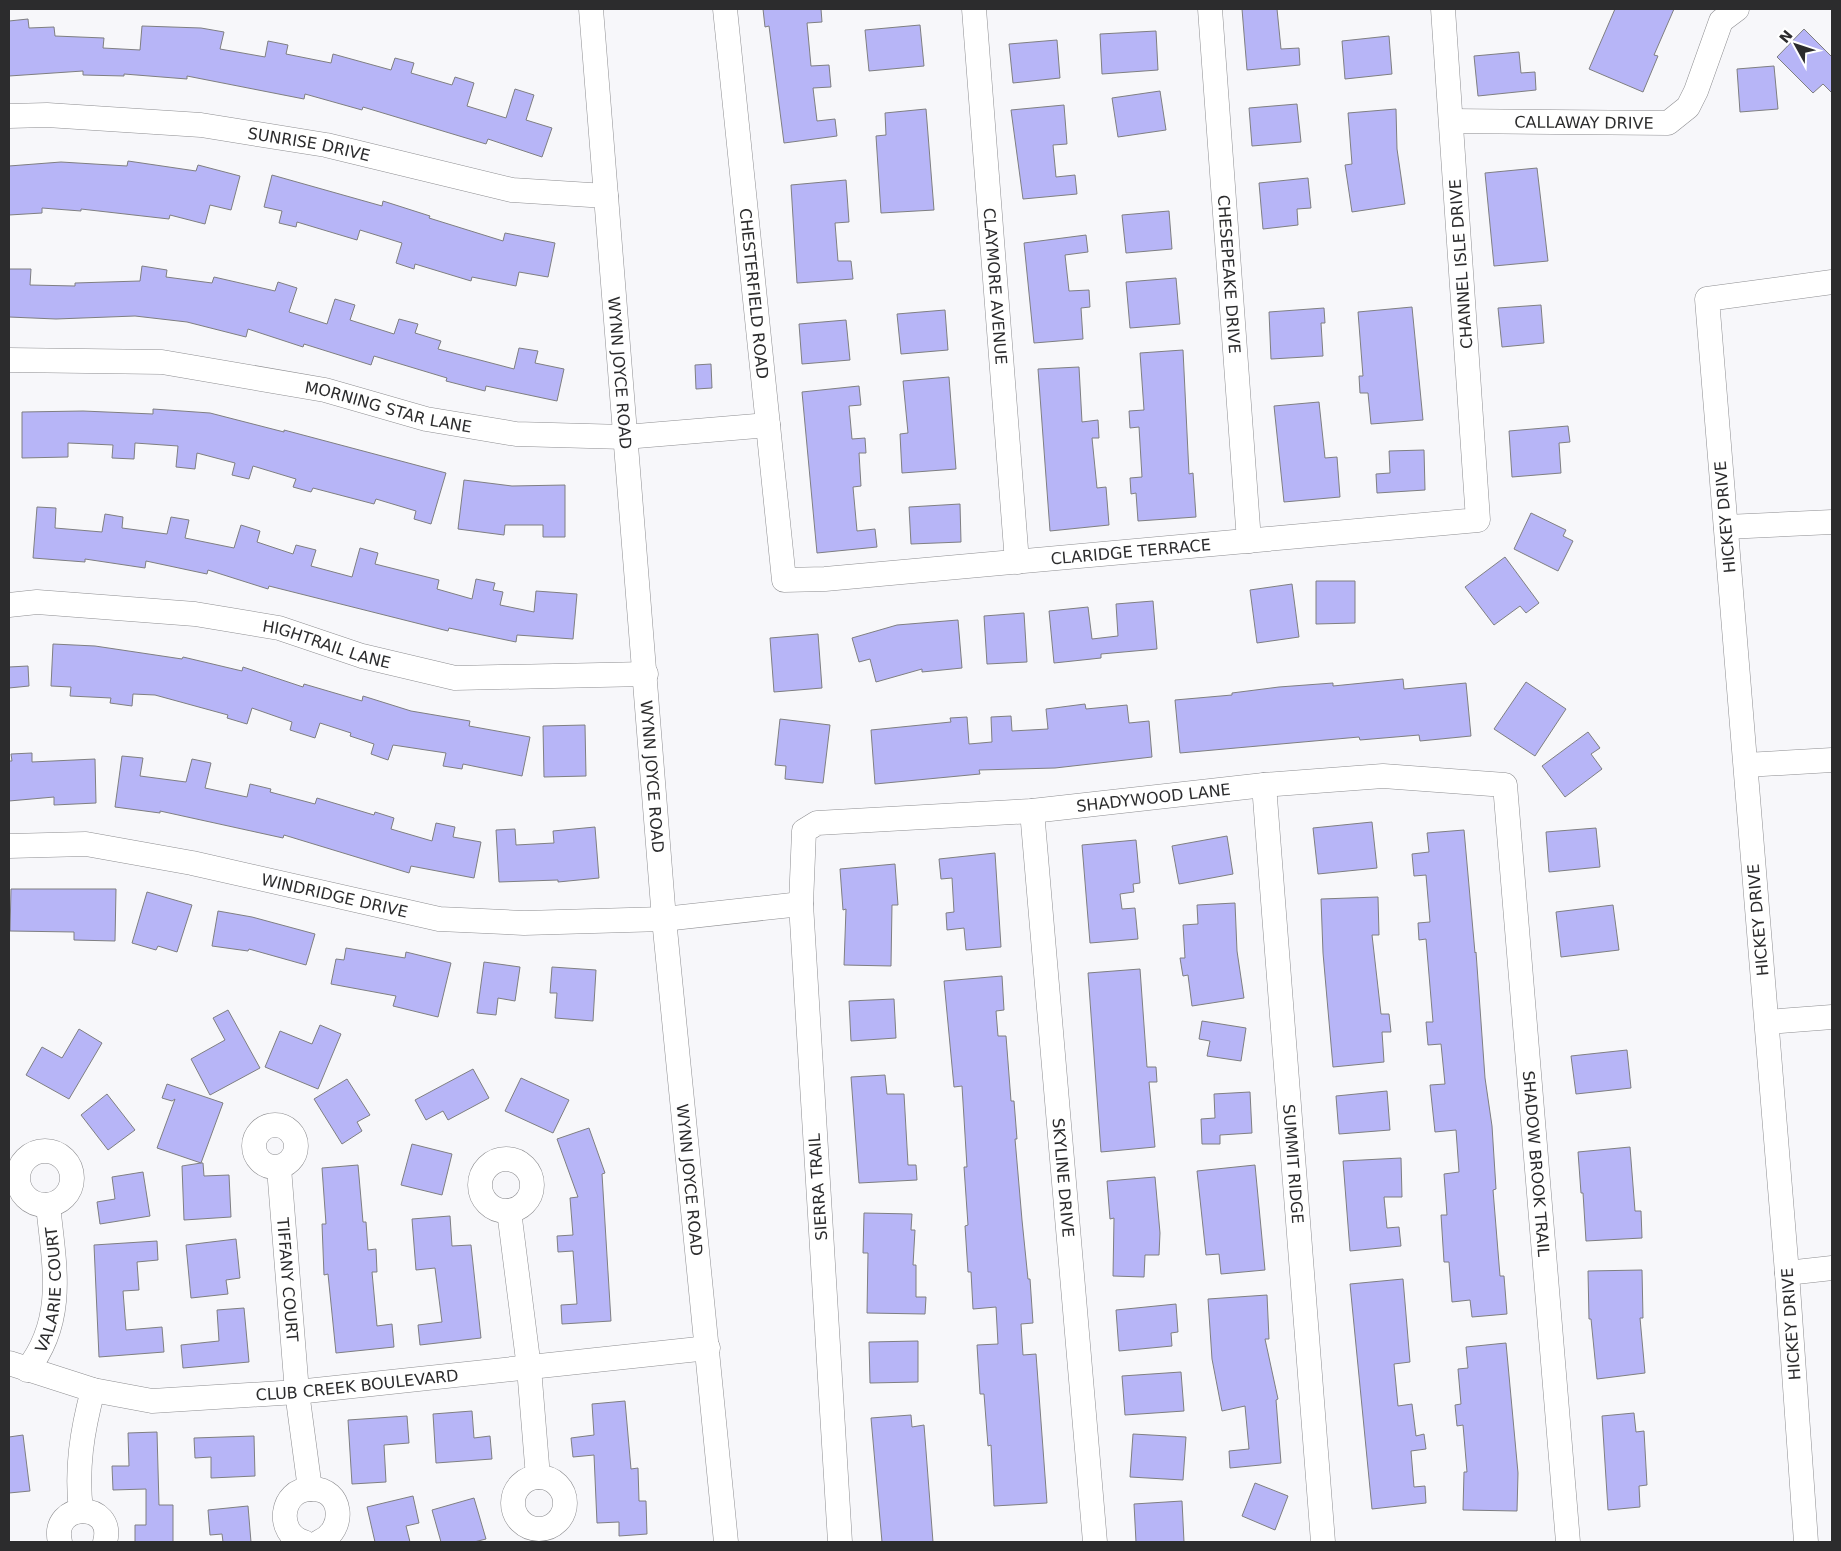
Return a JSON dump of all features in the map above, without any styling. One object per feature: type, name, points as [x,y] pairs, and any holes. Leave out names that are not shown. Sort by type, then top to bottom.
[{"type":"street","name":"WYNN JOYCE ROAD","points":[[591,9],[646,674],[664,919],[726,1542]]},
{"type":"street","name":"CHESTERFIELD ROAD","points":[[725,9],[784,580]]},
{"type":"street","name":"CLAYMORE AVENUE","points":[[974,9],[1017,562]]},
{"type":"street","name":"CHESEPEAKE DRIVE","points":[[1210,9],[1249,541]]},
{"type":"street","name":"CHANNEL ISLE DRIVE","points":[[1443,9],[1478,520]]},
{"type":"street","name":"CALLAWAY DRIVE","points":[[1452,122],[1668,123],[1688,107],[1696,91],[1721,20],[1737,9]]},
{"type":"street","name":"SUNRISE DRIVE","points":[[9,116],[47,115],[201,125],[326,145],[512,190],[606,196]]},
{"type":"street","name":"HICKEY DRIVE","points":[[1806,1542],[1788,1273],[1775,1145],[1767,1022],[1754,888],[1746,765],[1707,299],[1832,282]]},
{"type":"street","name":"MORNING STAR LANE","points":[[9,360],[162,362],[325,390],[426,419],[516,434],[625,437],[768,425]]},
{"type":"street","name":"CLARIDGE TERRACE","points":[[784,580],[825,579],[1478,520]]},
{"type":"street","points":[[1726,527],[1832,522]]},
{"type":"street","name":"HIGHTRAIL LANE","points":[[9,604],[36,602],[194,614],[279,628],[362,656],[455,678],[646,674]]},
{"type":"street","points":[[1746,765],[1832,760]]},
{"type":"street","name":"SHADYWOOD LANE","points":[[804,831],[817,823],[1032,811],[1264,785],[1383,776],[1505,785]]},
{"type":"street","name":"SUMMIT RIDGE","points":[[1264,785],[1323,1542]]},
{"type":"street","name":"SHADOW BROOK TRAIL","points":[[1505,785],[1568,1542]]},
{"type":"street","name":"SKYLINE DRIVE","points":[[1032,811],[1095,1542]]},
{"type":"street","name":"SIERRA TRAIL","points":[[804,831],[801,904],[840,1542]]},
{"type":"street","name":"WINDRIDGE DRIVE","points":[[9,846],[86,844],[192,863],[439,919],[524,923],[664,919],[801,904]]},
{"type":"street","points":[[1767,1022],[1832,1017]]},
{"type":"street","name":"TIFFANY COURT","points":[[279,1168],[297,1392],[310,1489]]},
{"type":"street","name":"VALARIE COURT","points":[[18,1366],[41,1352],[51,1325],[56,1285],[48,1205]]},
{"type":"street","points":[[509,1211],[530,1368],[538,1477]]},
{"type":"street","points":[[1788,1273],[1832,1268]]},
{"type":"street","name":"CLUB CREEK BOULEVARD","points":[[18,1366],[93,1390],[152,1401],[297,1392],[708,1348]]},
{"type":"street","points":[[81,1511],[77,1481],[85,1420],[93,1390]]},
{"type":"street","points":[[304,1542],[292,1536],[287,1528],[284,1511],[294,1495],[301,1490],[310,1489],[327,1494],[338,1508],[339,1517],[332,1533],[318,1542]]},
{"type":"street","points":[[60,1542],[59,1530],[62,1523],[73,1513],[81,1511],[89,1512],[102,1520],[106,1528],[105,1542]]},
{"type":"building","points":[[763,9],[821,9],[822,22],[807,23],[811,66],[829,65],[831,87],[813,88],[817,121],[835,119],[837,136],[784,143],[769,26],[765,27]]},
{"type":"building","points":[[1242,9],[1277,9],[1281,49],[1299,48],[1300,65],[1247,70]]},
{"type":"building","points":[[1615,9],[1674,9],[1654,55],[1658,56],[1643,92],[1589,69]]},
{"type":"building","points":[[28,19],[29,28],[54,27],[55,36],[104,38],[103,48],[140,50],[142,26],[201,28],[224,32],[220,49],[265,57],[268,41],[288,45],[286,54],[331,63],[333,54],[391,70],[395,58],[414,63],[411,73],[452,85],[455,77],[474,83],[467,106],[506,118],[515,89],[534,95],[526,120],[552,128],[542,157],[488,139],[486,144],[363,107],[362,110],[305,94],[304,99],[187,76],[187,79],[124,74],[124,76],[83,75],[83,71],[9,76],[9,21]]},
{"type":"building","points":[[920,25],[924,66],[869,71],[865,30]]},
{"type":"building","points":[[1804,29],[1832,57],[1832,93],[1823,84],[1813,93],[1777,57]]},
{"type":"building","points":[[1156,31],[1158,70],[1102,74],[1100,34]]},
{"type":"building","points":[[1389,36],[1392,74],[1345,79],[1342,41]]},
{"type":"building","points":[[1057,40],[1060,78],[1013,83],[1009,44]]},
{"type":"building","points":[[1519,52],[1521,73],[1535,72],[1536,90],[1478,96],[1474,56]]},
{"type":"building","points":[[1774,66],[1778,109],[1740,112],[1737,69]]},
{"type":"building","points":[[1160,91],[1166,130],[1118,137],[1112,98]]},
{"type":"building","points":[[1297,104],[1301,142],[1252,146],[1249,108]]},
{"type":"building","points":[[1064,105],[1067,144],[1053,145],[1056,177],[1075,175],[1077,194],[1023,199],[1011,110]]},
{"type":"building","points":[[926,109],[934,210],[881,213],[876,136],[886,135],[885,113]]},
{"type":"building","points":[[1396,109],[1397,149],[1405,204],[1352,212],[1345,165],[1352,164],[1348,113]]},
{"type":"building","points":[[128,161],[196,171],[198,165],[240,176],[231,210],[210,205],[205,224],[170,215],[169,219],[81,209],[81,211],[42,208],[42,213],[9,215],[9,166],[61,162],[127,166]]},
{"type":"building","points":[[1537,168],[1548,261],[1494,266],[1485,173]]},
{"type":"building","points":[[272,175],[382,206],[383,201],[430,216],[429,218],[503,241],[505,233],[555,243],[548,277],[519,272],[516,286],[472,277],[471,281],[415,264],[414,269],[396,263],[402,243],[360,230],[357,240],[297,222],[296,227],[279,223],[282,211],[264,207]]},
{"type":"building","points":[[1308,178],[1311,208],[1297,209],[1298,225],[1263,229],[1259,183]]},
{"type":"building","points":[[846,180],[849,222],[835,223],[838,261],[851,261],[853,279],[797,283],[791,185]]},
{"type":"building","points":[[1169,211],[1172,249],[1126,253],[1122,215]]},
{"type":"building","points":[[1086,235],[1088,252],[1065,255],[1069,291],[1089,290],[1090,307],[1081,308],[1083,339],[1034,343],[1024,243]]},
{"type":"building","points":[[142,266],[167,270],[166,277],[212,283],[214,277],[275,291],[278,282],[297,288],[289,312],[327,324],[335,299],[355,305],[350,320],[394,334],[399,319],[418,324],[415,333],[441,341],[438,349],[514,369],[519,348],[538,351],[535,363],[564,369],[557,401],[486,386],[485,391],[446,381],[447,378],[374,356],[371,365],[304,344],[303,347],[248,329],[246,337],[187,322],[135,316],[56,319],[9,317],[9,269],[31,269],[30,285],[75,286],[75,283],[140,281]]},
{"type":"building","points":[[1176,278],[1180,324],[1130,328],[1126,282]]},
{"type":"building","points":[[1541,305],[1544,343],[1502,347],[1498,308]]},
{"type":"building","points":[[1412,307],[1423,420],[1371,424],[1368,393],[1360,393],[1359,376],[1363,376],[1358,312]]},
{"type":"building","points":[[1324,308],[1325,323],[1321,323],[1323,356],[1271,359],[1269,312]]},
{"type":"building","points":[[945,310],[948,350],[901,354],[897,314]]},
{"type":"building","points":[[846,320],[850,360],[802,364],[799,324]]},
{"type":"building","points":[[1183,350],[1189,474],[1193,473],[1196,517],[1138,521],[1136,493],[1131,494],[1130,478],[1142,477],[1139,427],[1130,428],[1129,411],[1144,410],[1140,353]]},
{"type":"building","points":[[711,364],[712,388],[696,389],[695,365]]},
{"type":"building","points":[[1079,367],[1082,422],[1098,420],[1099,438],[1092,438],[1097,488],[1106,487],[1109,525],[1050,531],[1038,369]]},
{"type":"building","points":[[949,377],[956,469],[902,473],[900,434],[908,433],[903,381]]},
{"type":"building","points":[[859,386],[861,405],[849,406],[852,439],[865,438],[866,453],[859,453],[861,486],[853,487],[857,531],[875,529],[877,547],[817,553],[802,392]]},
{"type":"building","points":[[1319,402],[1325,458],[1337,457],[1340,497],[1284,502],[1274,406]]},
{"type":"building","points":[[153,409],[210,413],[284,432],[284,430],[446,473],[431,524],[414,519],[416,511],[376,499],[374,504],[313,488],[311,492],[293,487],[296,479],[253,466],[249,479],[232,475],[235,463],[197,453],[195,469],[176,467],[178,446],[135,443],[134,459],[112,458],[113,445],[68,443],[68,457],[22,458],[22,412],[83,411],[153,414]]},
{"type":"building","points":[[1568,426],[1570,442],[1559,443],[1561,473],[1512,477],[1509,431]]},
{"type":"building","points":[[1424,450],[1425,490],[1377,493],[1376,474],[1390,473],[1389,451]]},
{"type":"building","points":[[464,480],[512,486],[565,485],[565,537],[543,537],[543,525],[505,525],[504,535],[458,529]]},
{"type":"building","points":[[960,504],[961,542],[911,544],[909,507]]},
{"type":"building","points":[[37,507],[56,508],[55,528],[102,532],[105,514],[123,517],[122,528],[167,534],[171,517],[189,520],[185,538],[234,548],[241,525],[260,531],[257,542],[293,554],[296,545],[316,550],[311,566],[352,577],[360,548],[378,553],[375,564],[439,580],[437,589],[472,599],[476,579],[495,583],[493,590],[503,592],[500,605],[534,612],[536,591],[577,594],[573,639],[517,635],[516,642],[449,628],[448,631],[269,586],[268,589],[208,570],[207,574],[146,561],[145,568],[85,559],[85,562],[33,558]]},
{"type":"building","points":[[1531,513],[1566,530],[1563,536],[1573,541],[1558,571],[1514,549]]},
{"type":"building","points":[[1505,557],[1539,603],[1526,613],[1520,606],[1494,625],[1465,587]]},
{"type":"building","points":[[1316,581],[1355,581],[1355,623],[1316,624]]},
{"type":"building","points":[[1292,584],[1299,637],[1257,643],[1250,590]]},
{"type":"building","points":[[1153,601],[1157,649],[1101,654],[1101,658],[1054,663],[1049,611],[1088,607],[1092,639],[1118,636],[1116,604]]},
{"type":"building","points":[[1024,613],[1027,662],[987,664],[984,616]]},
{"type":"building","points":[[958,620],[962,668],[922,672],[922,669],[876,682],[870,659],[859,662],[852,638],[897,625]]},
{"type":"building","points":[[818,634],[822,688],[774,692],[770,638]]},
{"type":"building","points":[[53,644],[95,646],[182,659],[183,657],[242,671],[243,667],[303,687],[304,684],[362,701],[363,696],[411,711],[470,721],[469,726],[530,737],[522,776],[463,764],[462,769],[443,766],[446,753],[393,745],[388,760],[371,754],[374,744],[350,736],[351,733],[320,723],[315,738],[290,730],[292,722],[252,708],[247,724],[227,718],[228,715],[155,695],[133,694],[132,706],[110,703],[111,698],[70,696],[71,687],[51,686]]},
{"type":"building","points":[[28,666],[29,686],[9,688],[9,667]]},
{"type":"building","points":[[1403,679],[1404,689],[1466,683],[1471,736],[1420,741],[1419,735],[1360,740],[1359,737],[1180,753],[1175,700],[1232,695],[1232,693],[1279,687],[1333,683],[1333,686]]},
{"type":"building","points":[[1526,682],[1566,709],[1535,756],[1494,729]]},
{"type":"building","points":[[1085,704],[1086,709],[1127,705],[1129,723],[1149,721],[1152,757],[1055,768],[979,770],[980,774],[875,784],[871,730],[951,722],[950,718],[967,717],[969,744],[992,742],[991,717],[1011,716],[1012,731],[1048,729],[1046,709]]},
{"type":"building","points":[[780,719],[830,725],[823,783],[785,779],[786,766],[775,765]]},
{"type":"building","points":[[585,725],[586,776],[544,777],[543,726]]},
{"type":"building","points":[[1588,732],[1600,748],[1591,754],[1602,769],[1565,797],[1542,766]]},
{"type":"building","points":[[32,753],[32,762],[95,759],[96,803],[54,805],[54,797],[9,801],[9,761],[12,761],[11,754]]},
{"type":"building","points":[[122,756],[143,758],[140,776],[186,782],[192,759],[211,763],[205,788],[247,797],[250,784],[271,789],[270,792],[315,804],[317,798],[374,815],[375,812],[394,818],[391,829],[432,841],[436,823],[455,827],[453,837],[481,842],[474,878],[411,866],[409,873],[284,835],[283,838],[160,811],[160,813],[115,807]]},
{"type":"building","points":[[1372,822],[1377,868],[1318,874],[1313,828]]},
{"type":"building","points":[[595,827],[599,878],[558,882],[558,880],[499,882],[496,830],[515,829],[516,845],[554,843],[553,831]]},
{"type":"building","points":[[1596,828],[1600,867],[1549,872],[1546,832]]},
{"type":"building","points":[[1464,830],[1476,952],[1485,1078],[1492,1126],[1496,1189],[1493,1190],[1500,1276],[1504,1276],[1507,1314],[1472,1317],[1470,1300],[1452,1302],[1449,1262],[1444,1262],[1441,1215],[1447,1215],[1444,1174],[1459,1172],[1456,1130],[1435,1132],[1430,1085],[1445,1084],[1441,1044],[1428,1045],[1426,1022],[1433,1022],[1426,939],[1419,940],[1418,923],[1430,922],[1426,875],[1414,876],[1412,854],[1429,852],[1427,833]]},
{"type":"building","points":[[1227,836],[1233,874],[1179,884],[1172,846]]},
{"type":"building","points":[[1136,840],[1140,883],[1133,884],[1134,892],[1120,894],[1122,909],[1135,908],[1138,939],[1090,943],[1082,845]]},
{"type":"building","points":[[995,853],[1001,947],[966,950],[964,928],[947,930],[946,913],[954,912],[952,878],[941,879],[939,859]]},
{"type":"building","points":[[895,864],[898,905],[892,905],[891,966],[844,965],[846,909],[843,910],[840,869]]},
{"type":"building","points":[[11,889],[116,889],[115,941],[74,940],[74,932],[10,931]]},
{"type":"building","points":[[147,892],[192,905],[177,952],[158,946],[156,950],[132,943]]},
{"type":"building","points":[[1378,897],[1379,935],[1372,935],[1381,1014],[1389,1014],[1391,1032],[1382,1032],[1384,1062],[1333,1067],[1323,953],[1321,899]]},
{"type":"building","points":[[1235,903],[1237,951],[1244,998],[1192,1006],[1188,975],[1183,976],[1180,958],[1185,958],[1183,925],[1198,924],[1197,905]]},
{"type":"building","points":[[1613,905],[1619,950],[1561,957],[1556,912]]},
{"type":"building","points":[[218,911],[252,917],[315,934],[306,965],[249,949],[248,951],[212,946]]},
{"type":"building","points":[[346,948],[405,958],[406,952],[451,963],[438,1017],[393,1006],[396,996],[331,984],[336,959],[344,960]]},
{"type":"building","points":[[484,962],[520,967],[515,1001],[498,998],[496,1015],[477,1013]]},
{"type":"building","points":[[552,967],[596,970],[593,1021],[555,1018],[557,993],[550,993]]},
{"type":"building","points":[[1140,969],[1147,1067],[1156,1067],[1157,1082],[1149,1082],[1155,1147],[1101,1152],[1088,973]]},
{"type":"building","points":[[1002,976],[1004,1010],[996,1011],[998,1036],[1006,1036],[1011,1101],[1014,1101],[1017,1139],[1015,1139],[1033,1323],[1021,1324],[1023,1355],[1036,1354],[1047,1503],[994,1506],[991,1445],[988,1446],[984,1394],[980,1394],[977,1345],[998,1344],[996,1307],[973,1309],[971,1272],[968,1272],[965,1226],[968,1225],[964,1167],[967,1167],[962,1086],[954,1087],[944,981]]},
{"type":"building","points":[[894,999],[896,1038],[851,1041],[849,1001]]},
{"type":"building","points":[[228,1010],[260,1068],[210,1095],[191,1059],[225,1040],[213,1018]]},
{"type":"building","points":[[1202,1021],[1246,1028],[1241,1061],[1207,1056],[1210,1041],[1199,1039]]},
{"type":"building","points":[[320,1025],[341,1034],[318,1089],[265,1067],[280,1031],[312,1044]]},
{"type":"building","points":[[79,1029],[102,1043],[69,1099],[26,1075],[42,1047],[62,1058]]},
{"type":"building","points":[[1627,1050],[1631,1088],[1576,1094],[1571,1056]]},
{"type":"building","points":[[473,1069],[489,1098],[448,1120],[443,1111],[426,1120],[415,1100]]},
{"type":"building","points":[[885,1075],[887,1094],[904,1094],[908,1165],[916,1165],[917,1180],[859,1183],[851,1077]]},
{"type":"building","points":[[521,1078],[569,1100],[553,1133],[505,1111]]},
{"type":"building","points":[[347,1079],[370,1115],[357,1122],[362,1131],[342,1144],[314,1099]]},
{"type":"building","points":[[167,1084],[223,1103],[201,1163],[157,1148],[175,1099],[172,1101],[162,1098]]},
{"type":"building","points":[[1387,1091],[1390,1130],[1339,1134],[1336,1096]]},
{"type":"building","points":[[1250,1092],[1252,1133],[1220,1135],[1220,1144],[1202,1144],[1201,1119],[1215,1118],[1214,1094]]},
{"type":"building","points":[[107,1094],[135,1130],[108,1150],[81,1115]]},
{"type":"building","points":[[589,1128],[605,1173],[602,1174],[611,1321],[562,1324],[561,1305],[577,1304],[573,1251],[558,1252],[557,1236],[573,1235],[570,1198],[578,1197],[557,1139]]},
{"type":"building","points":[[412,1144],[452,1154],[442,1195],[401,1185]]},
{"type":"building","points":[[1630,1147],[1635,1211],[1641,1211],[1642,1238],[1586,1241],[1578,1152]]},
{"type":"building","points":[[1401,1158],[1402,1197],[1384,1197],[1387,1228],[1399,1227],[1401,1246],[1350,1251],[1343,1161]]},
{"type":"building","points":[[203,1163],[204,1176],[229,1175],[231,1217],[184,1220],[182,1166]]},
{"type":"building","points":[[358,1165],[363,1222],[366,1222],[368,1250],[376,1249],[377,1272],[372,1272],[377,1326],[392,1324],[394,1347],[336,1353],[328,1274],[324,1275],[322,1224],[326,1224],[322,1168]]},
{"type":"building","points":[[1255,1165],[1265,1270],[1221,1274],[1219,1254],[1206,1255],[1197,1171]]},
{"type":"building","points":[[143,1172],[150,1216],[100,1224],[97,1202],[115,1199],[112,1177]]},
{"type":"building","points":[[1155,1177],[1160,1233],[1159,1255],[1145,1255],[1144,1277],[1113,1276],[1114,1218],[1110,1219],[1107,1181]]},
{"type":"building","points":[[864,1213],[912,1214],[911,1230],[915,1230],[913,1265],[916,1265],[916,1297],[926,1297],[925,1314],[867,1313],[868,1253],[863,1253]]},
{"type":"building","points":[[450,1216],[452,1246],[471,1245],[481,1338],[420,1345],[418,1325],[442,1322],[435,1268],[416,1270],[412,1219]]},
{"type":"building","points":[[236,1239],[240,1278],[226,1280],[228,1294],[191,1298],[186,1245]]},
{"type":"building","points":[[157,1241],[158,1260],[137,1262],[139,1290],[123,1291],[126,1330],[162,1327],[164,1352],[99,1357],[94,1245]]},
{"type":"building","points":[[1642,1270],[1643,1318],[1640,1318],[1645,1373],[1597,1379],[1591,1319],[1589,1319],[1588,1271]]},
{"type":"building","points":[[1403,1279],[1410,1362],[1394,1364],[1398,1406],[1412,1404],[1416,1436],[1424,1434],[1426,1449],[1411,1451],[1414,1487],[1425,1486],[1426,1503],[1372,1509],[1350,1284]]},
{"type":"building","points":[[1267,1295],[1269,1339],[1265,1339],[1278,1399],[1276,1400],[1281,1463],[1230,1468],[1229,1451],[1249,1449],[1245,1406],[1222,1411],[1212,1359],[1208,1299]]},
{"type":"building","points":[[1176,1304],[1178,1332],[1171,1333],[1172,1346],[1119,1351],[1116,1310]]},
{"type":"building","points":[[244,1308],[249,1362],[183,1368],[181,1345],[219,1341],[217,1310]]},
{"type":"building","points":[[918,1341],[918,1382],[870,1383],[869,1342]]},
{"type":"building","points":[[1506,1343],[1518,1473],[1517,1511],[1463,1510],[1464,1472],[1467,1472],[1463,1425],[1457,1426],[1455,1405],[1461,1404],[1458,1369],[1468,1368],[1466,1347]]},
{"type":"building","points":[[1181,1372],[1184,1411],[1125,1415],[1122,1376]]},
{"type":"building","points":[[625,1401],[631,1469],[638,1468],[639,1501],[646,1501],[647,1534],[619,1536],[619,1522],[597,1523],[594,1455],[573,1457],[571,1438],[594,1435],[592,1404]]},
{"type":"building","points":[[472,1411],[474,1438],[490,1436],[492,1459],[436,1463],[433,1414]]},
{"type":"building","points":[[1634,1413],[1636,1432],[1644,1431],[1647,1485],[1639,1486],[1640,1507],[1608,1510],[1602,1416]]},
{"type":"building","points":[[911,1415],[912,1427],[924,1425],[933,1542],[882,1542],[871,1418]]},
{"type":"building","points":[[407,1416],[409,1443],[384,1445],[386,1482],[352,1484],[348,1420]]},
{"type":"building","points":[[157,1432],[159,1505],[173,1505],[173,1542],[135,1542],[135,1525],[146,1525],[146,1489],[113,1490],[112,1466],[129,1466],[128,1433]]},
{"type":"building","points":[[1133,1434],[1186,1437],[1183,1480],[1130,1477]]},
{"type":"building","points":[[23,1435],[30,1491],[9,1493],[9,1437]]},
{"type":"building","points":[[254,1436],[255,1476],[211,1478],[211,1457],[195,1458],[194,1438]]},
{"type":"building","points":[[1255,1483],[1288,1496],[1275,1530],[1242,1516]]},
{"type":"building","points":[[413,1496],[419,1523],[406,1526],[410,1542],[375,1542],[367,1507]]},
{"type":"building","points":[[474,1498],[486,1539],[474,1542],[441,1542],[432,1510]]},
{"type":"building","points":[[1182,1501],[1184,1542],[1136,1542],[1134,1504]]},
{"type":"building","points":[[248,1506],[251,1542],[223,1542],[222,1534],[210,1535],[208,1510]]}]
